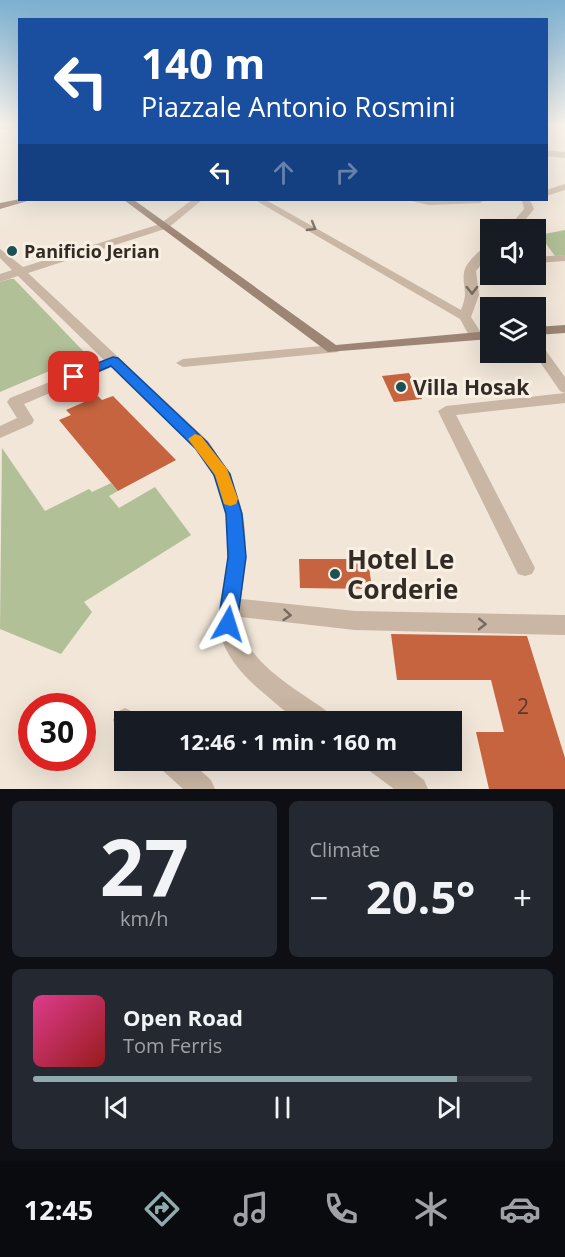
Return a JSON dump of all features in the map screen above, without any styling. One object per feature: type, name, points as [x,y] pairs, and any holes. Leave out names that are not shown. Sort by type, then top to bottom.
[{"type":"street","points":[[548,192],[565,187]]},
{"type":"street","points":[[0,206],[22,201]]},
{"type":"street","points":[[130,201],[333,350]]},
{"type":"street","points":[[0,278],[164,225],[196,201]]},
{"type":"street","points":[[262,201],[465,317],[480,333]]},
{"type":"street","points":[[520,219],[529,209],[526,201]]},
{"type":"street","points":[[0,252],[201,445],[222,474],[234,514],[237,557],[228,624],[234,641],[244,658],[261,675],[309,711]]},
{"type":"street","points":[[546,259],[565,258]]},
{"type":"street","points":[[465,317],[473,295],[470,271],[480,263]]},
{"type":"street","points":[[546,330],[565,329]]},
{"type":"street","points":[[183,363],[480,336]]},
{"type":"street","points":[[0,432],[26,420],[15,402],[113,361]]},
{"type":"street","points":[[546,361],[565,388]]},
{"type":"street","points":[[525,568],[446,411],[565,398]]},
{"type":"street","points":[[229,606],[281,615],[409,623],[565,625]]},
{"type":"street","points":[[182,771],[202,789]]},
{"type":"street","points":[[391,771],[415,789]]},
{"type":"green space","points":[[565,230],[565,255],[555,256],[546,244],[546,234]]},
{"type":"green space","points":[[14,279],[87,355],[0,392],[0,282]]},
{"type":"green space","points":[[2,448],[45,511],[89,489],[92,492],[111,483],[118,491],[109,496],[119,508],[155,487],[191,535],[84,602],[92,612],[61,654],[0,629]]},
{"type":"building","name":"Villa Hosak","points":[[409,373],[422,399],[394,402],[382,376]]},
{"type":"building","points":[[98,396],[102,400],[113,396],[176,460],[118,491],[59,420],[71,415],[66,410]]},
{"type":"building","name":"Hotel Le Corderie","points":[[299,559],[368,559],[372,589],[300,588]]},
{"type":"building","points":[[391,634],[527,636],[565,758],[565,789],[489,789],[476,732],[504,732],[491,680],[397,680]]},
{"type":"slow traffic","points":[[195,439],[222,474],[230,499]]},
{"type":"place","name":"Panificio Jerian","points":[[12,251]]},
{"type":"place","name":"Villa Hosak","points":[[401,387]]},
{"type":"place","name":"Hotel Le Corderie","points":[[335,574]]},
{"type":"route","points":[[74,377],[113,361],[201,445],[222,474],[234,514],[237,557],[228,624]]}]
